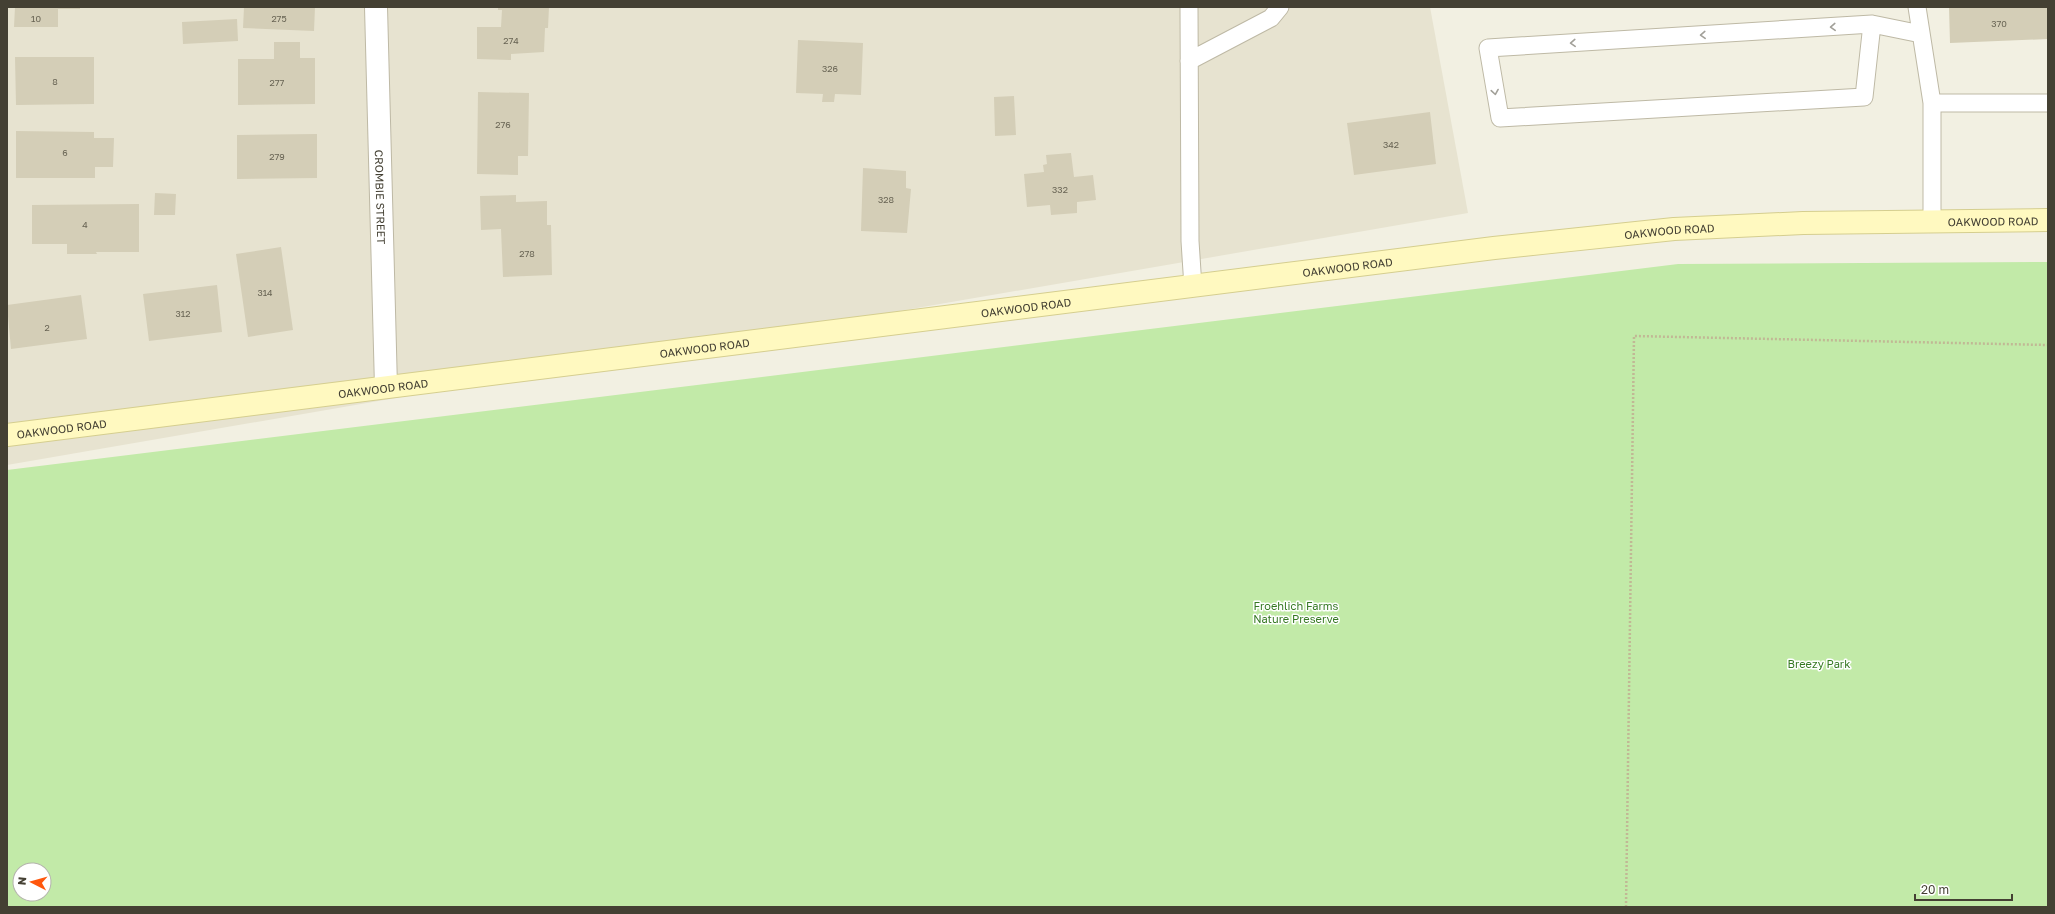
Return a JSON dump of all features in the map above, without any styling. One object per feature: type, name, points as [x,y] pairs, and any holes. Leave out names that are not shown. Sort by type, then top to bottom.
[{"type":"main road","name":"OAKWOOD ROAD","points":[[7,435],[1494,248],[1674,229],[1803,223],[2048,220]]},
{"type":"street","name":"CROMBIE STREET","points":[[376,7],[386,387]]},
{"type":"lane","points":[[1189,7],[1190,240],[1193,287]]},
{"type":"lane","points":[[1189,61],[1271,18],[1280,7]]},
{"type":"lane","points":[[1917,7],[1932,104],[1932,221]]},
{"type":"lane","points":[[1872,24],[1864,97],[1848,98],[1500,118],[1488,48],[1872,24],[1921,34]]},
{"type":"lane","points":[[1932,104],[2048,103]]},
{"type":"path","points":[[1626,907],[1634,336],[2048,345]]},
{"type":"shaded area","points":[[7,7],[1430,7],[1468,213],[7,465]]},
{"type":"green space","name":"Froehlich Farms Nature Preserve","points":[[2048,262],[2048,907],[7,907],[7,470],[1678,264]]},
{"type":"building","points":[[15,7],[80,7],[80,9],[58,9],[58,27],[14,27]]},
{"type":"building","points":[[244,7],[315,7],[314,31],[243,28]]},
{"type":"building","points":[[498,7],[549,7],[548,28],[545,28],[544,52],[511,54],[511,60],[477,59],[477,27],[501,27],[502,10],[498,10]]},
{"type":"building","points":[[1949,7],[2048,7],[2048,39],[1950,43]]},
{"type":"building","points":[[237,19],[238,41],[183,44],[182,22]]},
{"type":"building","points":[[798,40],[863,43],[861,95],[835,94],[834,102],[822,102],[823,94],[796,93]]},
{"type":"building","points":[[274,42],[300,42],[300,58],[315,58],[315,104],[238,105],[238,59],[274,59]]},
{"type":"building","points":[[15,57],[94,57],[94,104],[16,105]]},
{"type":"building","points":[[478,92],[529,93],[528,156],[518,156],[518,175],[477,174]]},
{"type":"building","points":[[1014,96],[1016,135],[995,136],[994,97]]},
{"type":"building","points":[[1430,112],[1436,164],[1354,175],[1347,123]]},
{"type":"building","points":[[16,131],[94,132],[94,138],[114,138],[113,167],[95,167],[95,178],[16,178]]},
{"type":"building","points":[[317,134],[317,178],[237,179],[237,135]]},
{"type":"building","points":[[1071,153],[1074,177],[1093,175],[1096,200],[1077,202],[1077,213],[1051,215],[1050,205],[1027,207],[1024,174],[1044,172],[1043,165],[1047,164],[1046,155]]},
{"type":"building","points":[[863,168],[906,171],[906,188],[911,189],[907,233],[861,231]]},
{"type":"building","points":[[155,193],[176,194],[175,215],[154,215]]},
{"type":"building","points":[[516,195],[516,202],[547,201],[547,225],[551,225],[552,275],[503,277],[501,229],[481,230],[480,196]]},
{"type":"building","points":[[139,204],[139,252],[67,254],[67,244],[32,244],[32,205]]},
{"type":"building","points":[[281,247],[293,330],[248,337],[236,254]]},
{"type":"building","points":[[217,285],[222,332],[149,341],[143,294]]},
{"type":"building","points":[[81,295],[87,339],[11,349],[7,305]]},
{"type":"park label","name":"Breezy Park","points":[[1819,663]]}]
